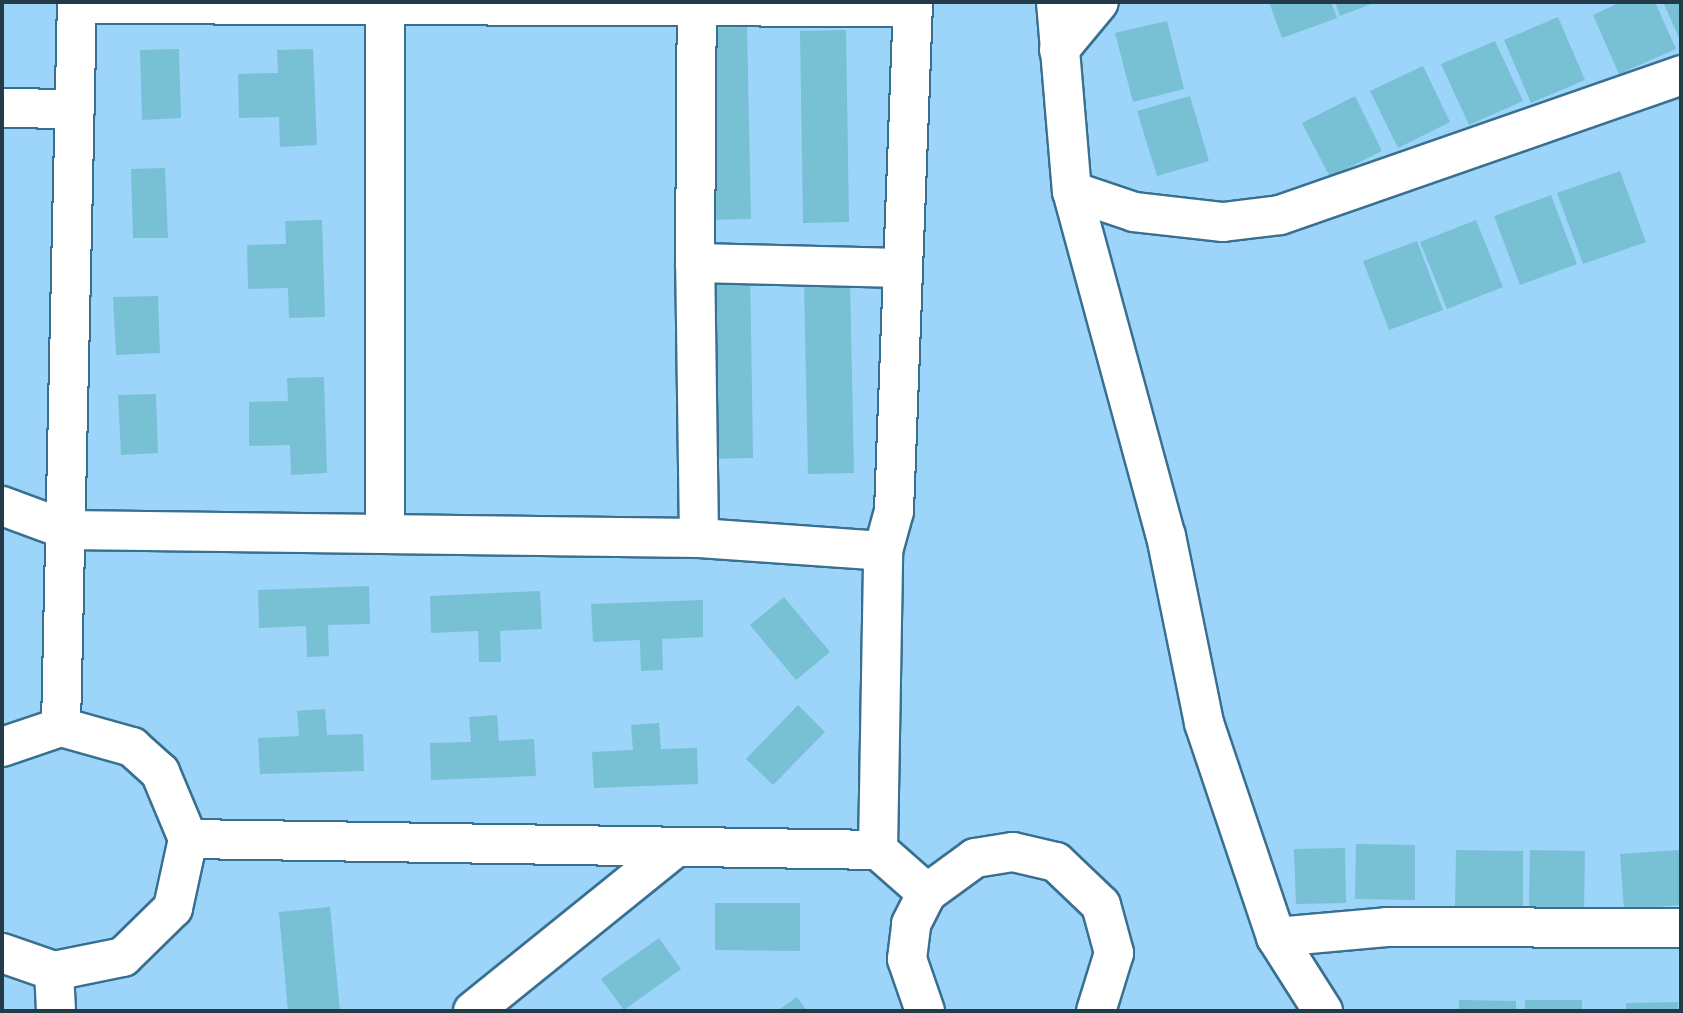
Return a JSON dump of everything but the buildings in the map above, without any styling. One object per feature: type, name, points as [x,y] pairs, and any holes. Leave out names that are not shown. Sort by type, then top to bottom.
[{"type":"street","points":[[1056,2],[1072,191],[1166,536],[1204,723],[1276,937],[1323,1011]]},
{"type":"street","points":[[1059,50],[1099,2]]},
{"type":"street","points":[[61,727],[77,3],[697,7],[913,5],[894,511],[883,551],[878,850]]},
{"type":"street","points":[[385,4],[385,534]]},
{"type":"street","points":[[697,7],[695,263],[699,538]]},
{"type":"street","points":[[1072,191],[1134,212],[1208,221],[1280,215],[1681,75]]},
{"type":"street","points":[[2,108],[75,109]]},
{"type":"street","points":[[695,263],[903,268]]},
{"type":"street","points":[[2,506],[67,530],[699,538],[883,551]]},
{"type":"street","points":[[2,747],[61,727],[132,747],[160,772],[188,839],[182,886],[152,936],[90,969],[54,971],[2,953]]},
{"type":"street","points":[[188,839],[878,850],[927,893]]},
{"type":"street","points":[[473,1011],[675,848]]},
{"type":"street","points":[[925,1011],[907,959],[911,924],[927,893],[965,863],[1013,852],[1077,876],[1101,905],[1114,953],[1096,1011]]},
{"type":"street","points":[[1276,937],[1387,927],[1681,928]]},
{"type":"street","points":[[54,971],[56,1011]]}]
